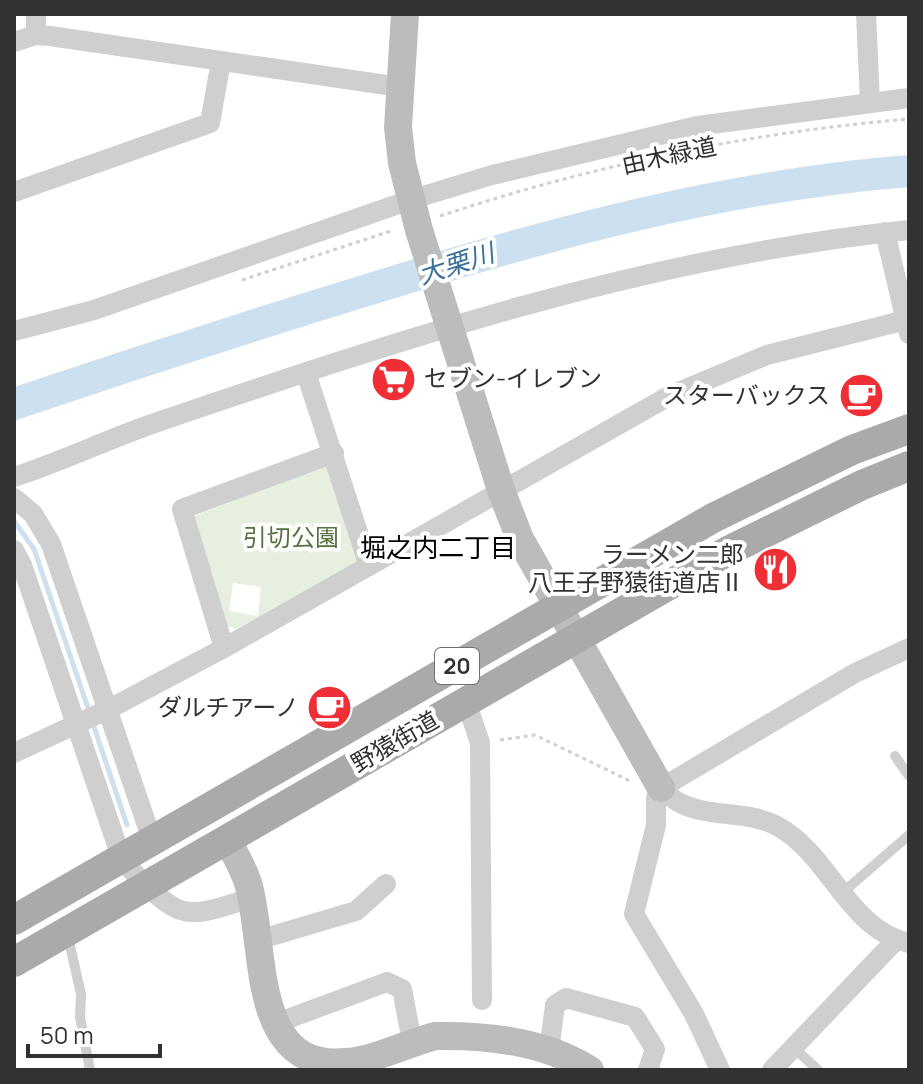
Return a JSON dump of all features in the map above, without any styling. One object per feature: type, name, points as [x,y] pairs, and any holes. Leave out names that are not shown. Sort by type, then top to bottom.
[{"type":"main road","name":"野猿街道","points":[[14,920],[713,518],[852,450],[909,429]]},
{"type":"main road","name":"野猿街道","points":[[14,962],[728,551],[862,485],[909,466]]},
{"type":"street","points":[[405,14],[399,145],[410,200],[426,224],[447,318],[501,490],[520,539],[576,637],[658,793],[656,825],[634,914],[694,1014],[720,1070]]},
{"type":"street","points":[[866,14],[870,102]]},
{"type":"street","points":[[14,42],[36,24],[221,61],[400,87]]},
{"type":"street","points":[[14,192],[210,123],[221,61]]},
{"type":"street","points":[[14,331],[94,310],[410,200],[492,175],[697,126],[909,98]]},
{"type":"street","points":[[14,477],[148,426],[306,373],[447,318],[681,266],[909,230]]},
{"type":"street","points":[[14,753],[109,709],[224,648],[659,402],[736,366],[802,344],[907,327],[885,232]]},
{"type":"street","points":[[306,373],[369,566]]},
{"type":"street","points":[[224,648],[182,509],[334,453]]},
{"type":"street","points":[[14,498],[33,514],[51,544],[152,840]]},
{"type":"street","points":[[14,550],[22,565],[122,860],[145,886],[182,911],[194,912],[251,898]]},
{"type":"street","points":[[658,793],[855,673],[909,648]]},
{"type":"street","points":[[466,701],[480,743],[482,1000]]},
{"type":"street","points":[[658,793],[680,804],[776,825],[807,847],[841,894],[877,930],[902,942],[772,1070]]},
{"type":"street","points":[[227,839],[240,864],[251,898],[274,1024],[296,1051],[335,1062],[356,1061],[412,1042],[451,1036],[549,1051],[590,1070]]},
{"type":"street","points":[[258,940],[356,911],[386,884]]},
{"type":"street","points":[[274,1024],[387,982],[402,989],[412,1042]]},
{"type":"street","points":[[549,1051],[555,1005],[566,998],[635,1017],[655,1049],[648,1070]]},
{"type":"lane","points":[[895,756],[909,776]]},
{"type":"lane","points":[[841,894],[909,835]]},
{"type":"lane","points":[[67,931],[81,994],[80,1017],[90,1070]]},
{"type":"lane","points":[[794,1048],[818,1070]]},
{"type":"path","name":"由木緑道","points":[[426,224],[549,183],[696,149],[909,119]]},
{"type":"path","points":[[480,743],[535,735],[658,793]]},
{"type":"green space","name":"引切公園","points":[[327,465],[360,564],[236,629],[224,625],[194,516]],"holes":[[[233,583],[261,587],[258,616],[229,611]]]},
{"type":"waterway","name":"大栗川","points":[[14,404],[332,301],[574,230],[774,187],[909,171]]},
{"type":"waterway","points":[[14,521],[34,549],[90,714]]},
{"type":"waterway","points":[[93,724],[127,825]]},
{"type":"place","name":"セブン-イレブン","points":[[393,379]]},
{"type":"place","name":"スターバックス","points":[[861,396]]},
{"type":"place","name":"ラーメン二郎 八王子野猿街道店Ⅱ","points":[[775,569]]},
{"type":"place","name":"ダルチアーノ","points":[[330,708]]},
{"type":"district","name":"堀之内二丁目","points":[[438,548]]}]
